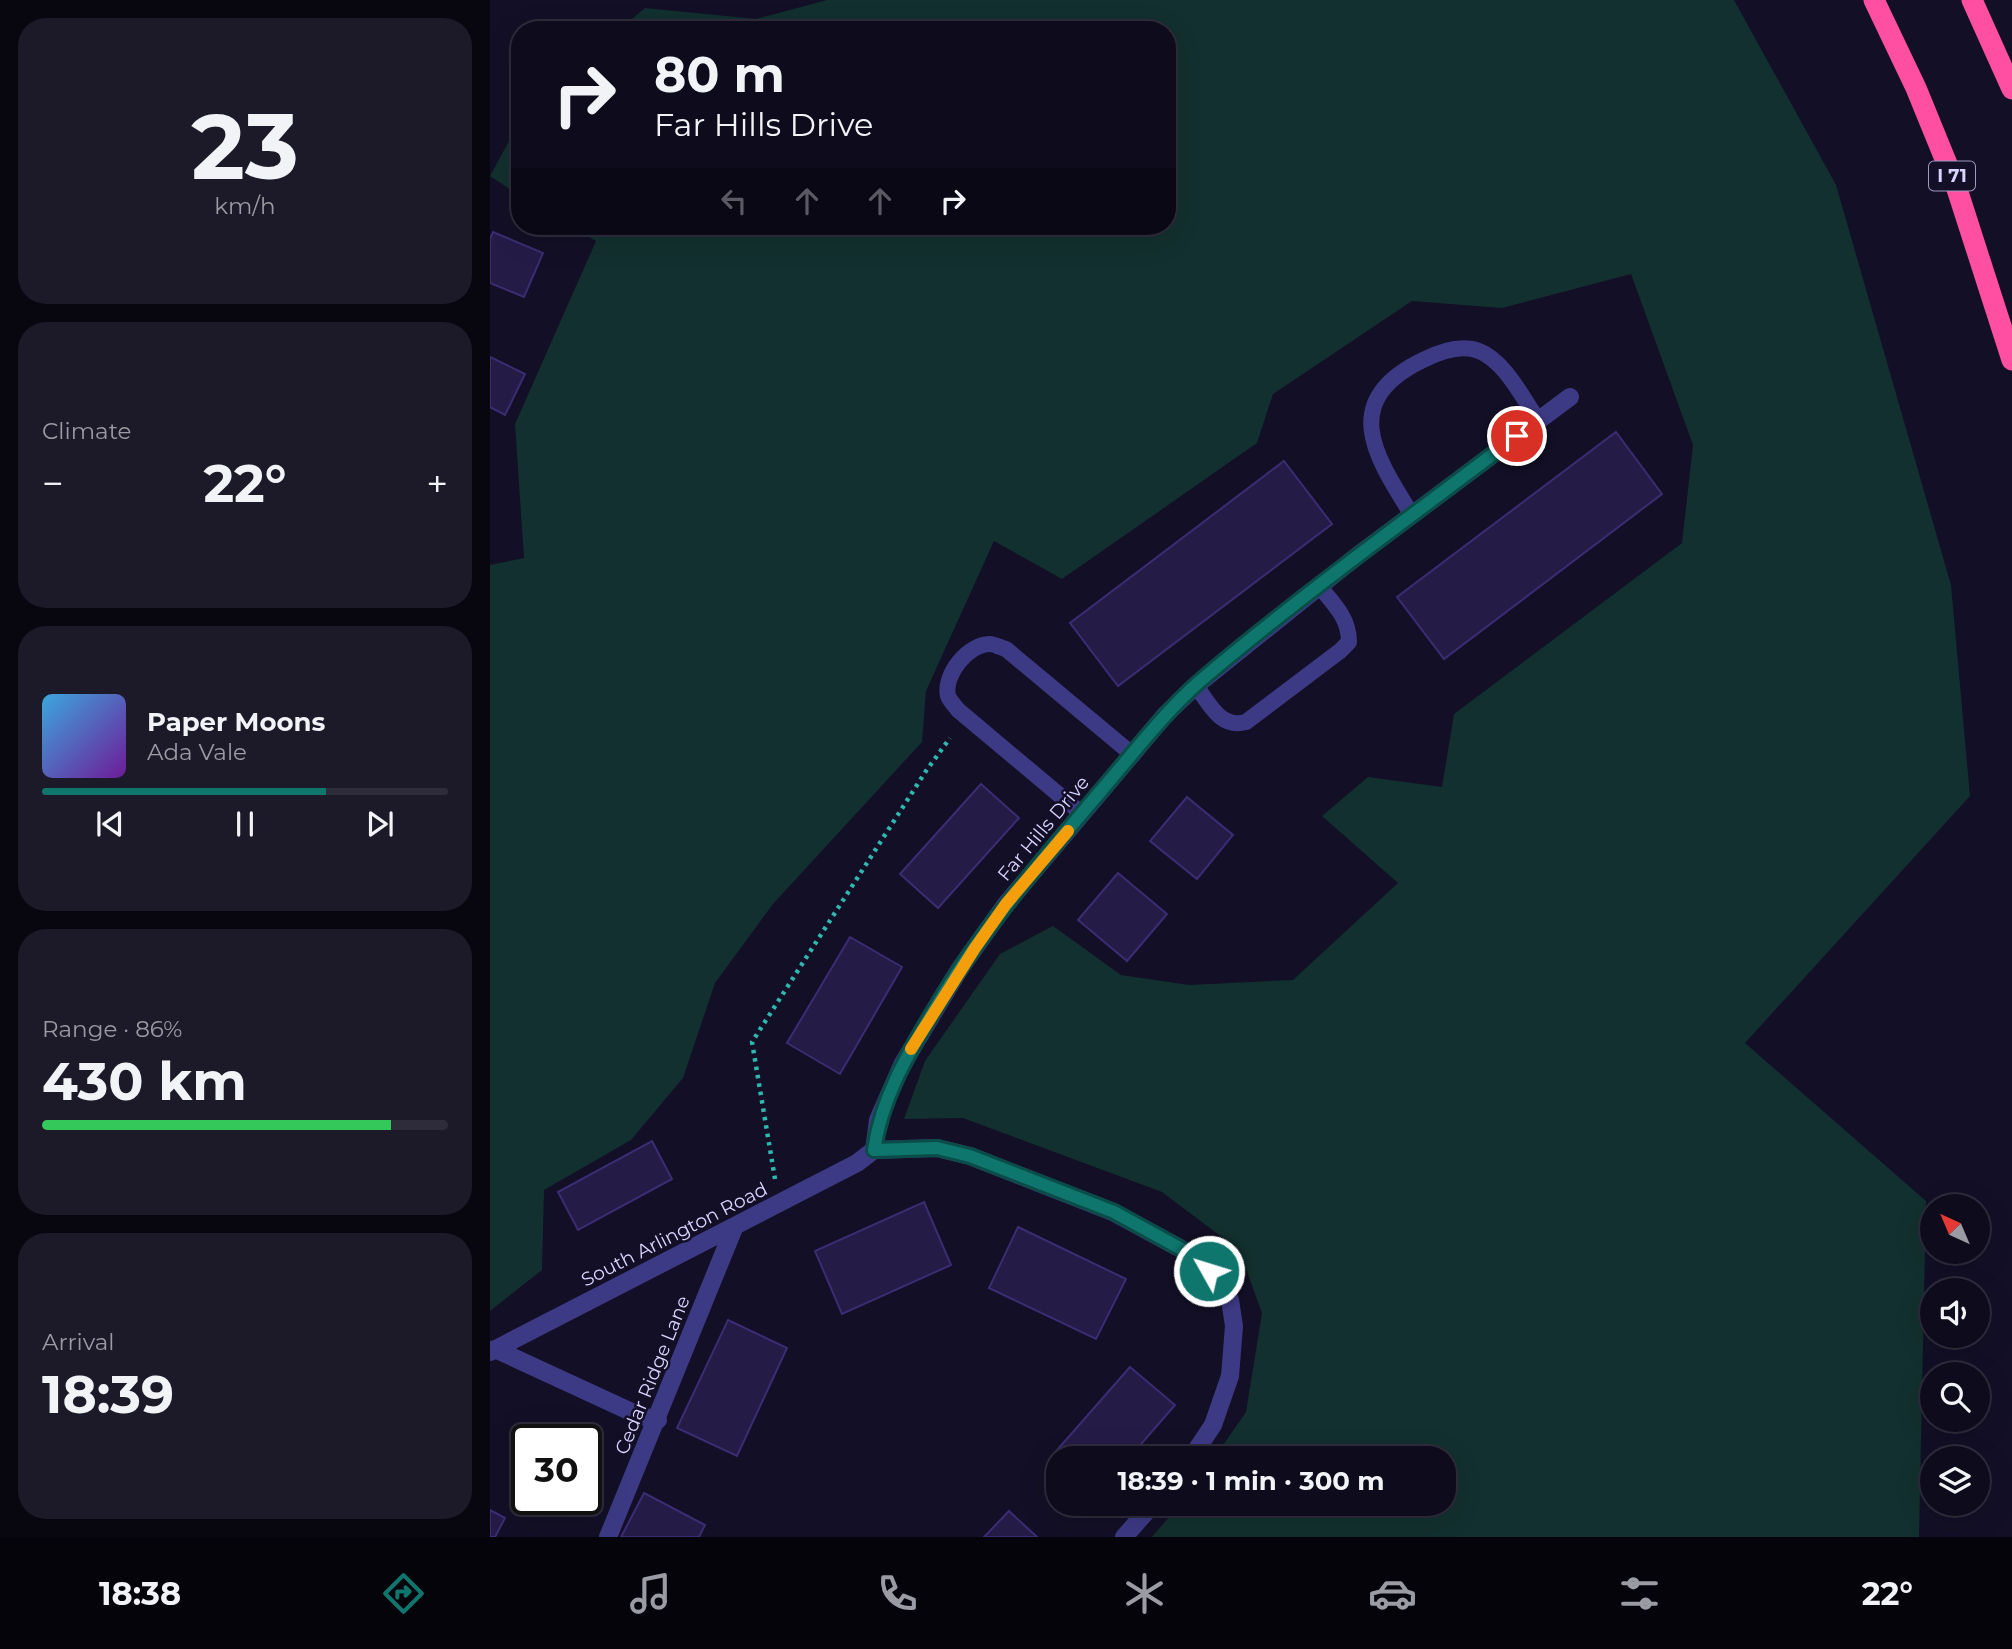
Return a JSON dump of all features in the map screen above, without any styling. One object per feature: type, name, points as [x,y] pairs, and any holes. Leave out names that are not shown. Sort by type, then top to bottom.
[{"type":"highway","name":"I 71","points":[[1874,0],[1916,88],[1956,186],[2012,360]]},
{"type":"highway","points":[[1972,0],[2012,89]]},
{"type":"street","name":"Far Hills Drive","points":[[874,1150],[878,1120],[902,1065],[959,970],[1006,904],[1133,755],[1196,686],[1319,586],[1570,397]]},
{"type":"street","points":[[874,1150],[937,1148],[970,1156],[1114,1212],[1196,1257],[1222,1285],[1230,1300],[1234,1326],[1230,1376],[1213,1425],[1199,1446]]},
{"type":"street","name":"South Arlington Road","points":[[493,1350],[780,1204],[874,1150]]},
{"type":"street","name":"Cedar Ridge Lane","points":[[608,1537],[658,1420],[734,1228]]},
{"type":"street","points":[[493,1350],[638,1415],[658,1420]]},
{"type":"street","points":[[1124,1537],[1143,1516]]},
{"type":"lane","points":[[1412,515],[1380,464],[1372,431],[1377,397],[1387,384],[1408,367],[1437,353],[1462,348],[1480,352],[1496,363],[1538,420]]},
{"type":"lane","points":[[1196,686],[1224,722],[1234,725],[1246,722],[1340,651],[1349,642],[1349,629],[1343,615],[1319,586]]},
{"type":"lane","points":[[1082,814],[958,710],[948,696],[948,680],[957,665],[972,650],[990,644],[1006,649],[1133,755]]},
{"type":"path","points":[[780,1204],[752,1042],[926,771],[950,738]]},
{"type":"green space","points":[[827,0],[1734,0],[1836,185],[1951,585],[1970,796],[1745,1043],[1920,1196],[1920,1264],[1925,1264],[1924,1278],[1920,1278],[1920,1348],[1923,1348],[1923,1362],[1920,1362],[1919,1537],[1152,1537],[1170,1516],[1456,1516],[1456,1446],[1222,1446],[1246,1412],[1262,1313],[1239,1250],[1162,1192],[963,1118],[904,1119],[925,1061],[1000,954],[1053,926],[1121,975],[1189,985],[1293,980],[1398,883],[1322,816],[1368,777],[1442,787],[1454,714],[1682,543],[1693,445],[1631,274],[1502,308],[1412,301],[1273,394],[1257,443],[1062,579],[994,541],[926,691],[922,742],[773,904],[715,983],[683,1078],[631,1140],[544,1190],[542,1270],[490,1311],[490,565],[524,558],[515,424],[596,241],[586,235],[1176,235],[1176,21],[630,21],[645,8],[756,19]]},
{"type":"green space","points":[[511,138],[511,190],[490,176]]},
{"type":"building","points":[[493,232],[543,253],[524,297],[490,283],[490,239]]},
{"type":"building","points":[[490,357],[525,374],[505,415],[490,407]]},
{"type":"building","points":[[1616,432],[1662,494],[1444,659],[1397,597]]},
{"type":"building","points":[[1284,461],[1332,524],[1118,686],[1070,623]]},
{"type":"building","points":[[981,784],[1019,818],[938,908],[900,874]]},
{"type":"building","points":[[1187,797],[1233,835],[1197,879],[1150,841]]},
{"type":"building","points":[[1118,873],[1167,914],[1127,961],[1078,920]]},
{"type":"building","points":[[850,937],[902,967],[840,1074],[787,1043]]},
{"type":"building","points":[[652,1141],[672,1179],[578,1230],[558,1192]]},
{"type":"building","points":[[924,1202],[951,1265],[842,1314],[815,1251]]},
{"type":"building","points":[[1018,1227],[1126,1279],[1096,1339],[989,1288]]},
{"type":"building","points":[[728,1320],[787,1348],[737,1456],[677,1428]]},
{"type":"building","points":[[1130,1367],[1175,1405],[1139,1446],[1061,1446]]},
{"type":"building","points":[[644,1493],[705,1525],[699,1537],[621,1537]]},
{"type":"building","points":[[490,1510],[505,1518],[495,1537],[490,1537]]},
{"type":"building","points":[[1009,1511],[1037,1537],[984,1537]]},
{"type":"slow traffic","points":[[911,1049],[959,970],[1006,904],[1068,831]]},
{"type":"route","points":[[1209,1271],[1196,1257],[1114,1212],[970,1156],[937,1148],[874,1150],[878,1120],[902,1065],[959,970],[1006,904],[1166,715],[1199,683],[1357,556],[1517,436]]}]
